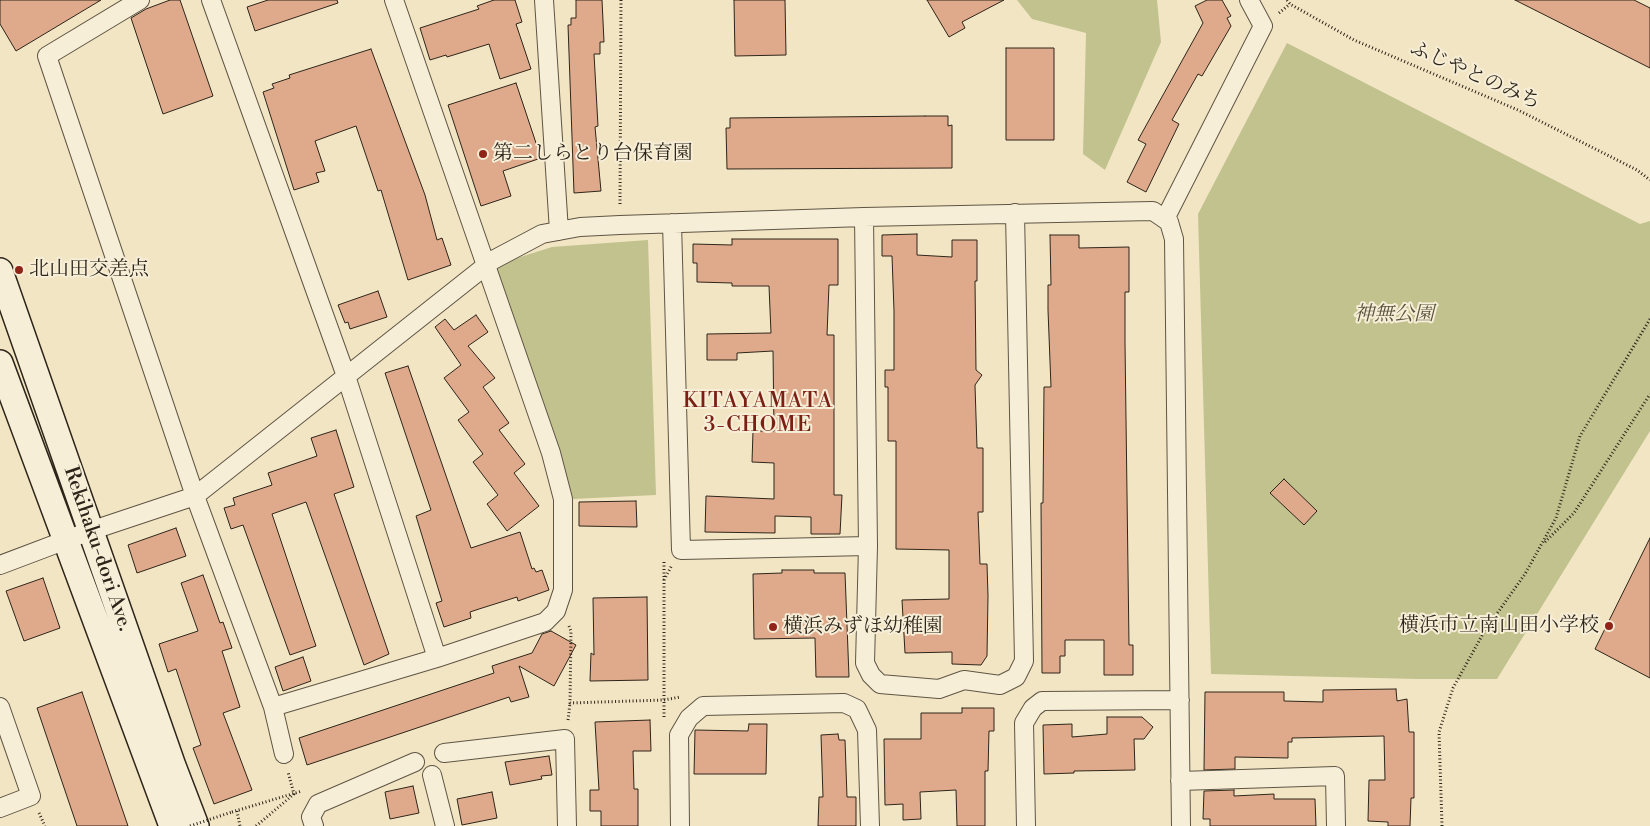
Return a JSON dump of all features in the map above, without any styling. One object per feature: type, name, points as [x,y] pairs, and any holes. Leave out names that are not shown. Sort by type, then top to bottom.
[{"type":"street","points":[[140,0],[46,56],[195,496],[273,707],[284,754]]},
{"type":"street","points":[[211,0],[346,376],[437,658]]},
{"type":"street","points":[[273,707],[437,658],[545,622],[556,611],[563,590],[563,500],[551,453],[394,0]]},
{"type":"street","points":[[544,0],[559,231]]},
{"type":"street","points":[[1165,219],[1263,26],[1249,0]]},
{"type":"street","points":[[0,565],[90,531],[195,496],[487,264],[542,234],[580,227],[672,223],[1153,211],[1169,222],[1174,240],[1181,826]]},
{"type":"street","points":[[864,217],[868,546],[865,662],[870,675],[880,684],[939,689],[964,680],[1000,684],[1016,677],[1024,660],[1015,213]]},
{"type":"street","points":[[672,223],[681,550],[868,546]]},
{"type":"street","name":"Rekihaku-dori Ave.","points":[[0,271],[90,531],[196,826]]},
{"type":"street","name":"Rekihaku-dori Ave.","points":[[0,363],[172,826]]},
{"type":"street","points":[[1026,826],[1024,723],[1033,708],[1042,701],[1180,700]]},
{"type":"street","points":[[680,826],[679,735],[688,718],[703,706],[844,703],[857,709],[867,730],[870,826]]},
{"type":"street","points":[[0,707],[32,796],[0,808]]},
{"type":"street","points":[[444,753],[565,739],[567,826]]},
{"type":"street","points":[[314,826],[311,817],[318,804],[415,762]]},
{"type":"street","points":[[432,775],[445,826]]},
{"type":"street","points":[[1180,781],[1335,776],[1336,826]]},
{"type":"path","points":[[620,225],[621,0]]},
{"type":"path","name":"ふじやとのみち","points":[[1287,0],[1290,4],[1354,40],[1518,110],[1637,170],[1650,180]]},
{"type":"path","points":[[1442,826],[1439,732],[1453,688],[1484,632],[1525,574],[1556,518],[1580,436],[1650,318]]},
{"type":"path","points":[[1541,546],[1574,513],[1650,394]]},
{"type":"path","points":[[664,580],[664,700]]},
{"type":"path","points":[[556,611],[564,617],[571,631],[570,703],[664,700],[686,696],[703,706]]},
{"type":"path","points":[[190,826],[306,790],[318,804]]},
{"type":"path","points":[[256,826],[294,794]]},
{"type":"path","points":[[234,811],[240,826]]},
{"type":"green space","points":[[1017,0],[1157,0],[1161,42],[1105,170],[1083,154],[1086,33],[1032,19]]},
{"type":"green space","name":"神無公園","points":[[1287,43],[1640,224],[1650,221],[1650,431],[1497,679],[1211,674],[1198,214]]},
{"type":"green space","points":[[648,240],[656,495],[573,499],[496,269],[514,259],[552,247]]},
{"type":"building","points":[[0,0],[101,0],[16,51],[0,24]]},
{"type":"building","points":[[170,0],[180,0],[213,96],[163,114],[131,18],[146,9]]},
{"type":"building","points":[[268,0],[337,0],[338,3],[255,31],[247,7]]},
{"type":"building","points":[[494,0],[515,0],[522,22],[516,24],[531,69],[500,79],[489,44],[447,57],[446,55],[430,60],[420,28],[479,9],[477,6]]},
{"type":"building","points":[[576,0],[602,0],[604,42],[600,42],[600,54],[594,54],[598,126],[595,127],[601,191],[574,193],[568,25],[571,25],[571,18],[576,18]]},
{"type":"building","points":[[734,0],[785,0],[786,55],[735,56]]},
{"type":"building","points":[[927,0],[1004,0],[962,22],[965,28],[949,37]]},
{"type":"building","points":[[1207,0],[1222,0],[1231,16],[1227,18],[1231,26],[1202,76],[1198,74],[1172,120],[1179,124],[1146,192],[1127,182],[1146,144],[1138,140],[1203,23],[1195,6]]},
{"type":"building","points":[[1515,0],[1634,0],[1650,8],[1650,68]]},
{"type":"building","points":[[1006,48],[1054,48],[1054,140],[1006,140]]},
{"type":"building","points":[[371,49],[425,195],[437,240],[442,238],[451,265],[408,280],[381,190],[378,191],[356,126],[315,141],[325,171],[316,173],[319,182],[294,190],[263,92],[274,88],[272,84],[290,78],[289,75]]},
{"type":"building","points":[[516,83],[541,158],[503,171],[511,196],[481,206],[448,105]]},
{"type":"building","points":[[948,116],[948,126],[952,125],[952,168],[727,169],[726,128],[730,128],[730,118]]},
{"type":"building","points":[[917,234],[917,255],[952,257],[952,240],[977,240],[977,281],[975,281],[976,370],[982,375],[975,385],[977,448],[983,448],[983,512],[978,512],[980,564],[987,564],[988,596],[987,656],[981,665],[952,664],[952,652],[905,653],[902,600],[949,599],[949,550],[896,549],[896,441],[888,441],[888,387],[885,387],[885,370],[894,370],[892,256],[882,256],[882,235]]},
{"type":"building","points":[[1050,235],[1079,235],[1079,248],[1129,247],[1129,292],[1125,292],[1125,343],[1129,645],[1133,645],[1133,675],[1104,675],[1104,640],[1065,640],[1065,656],[1060,656],[1060,673],[1042,673],[1041,503],[1043,503],[1044,387],[1051,387],[1048,310],[1048,285],[1051,285]]},
{"type":"building","points":[[732,239],[838,239],[838,285],[829,285],[827,335],[834,335],[834,495],[842,495],[840,534],[811,534],[811,517],[775,516],[775,533],[705,532],[706,496],[774,499],[774,463],[752,462],[753,431],[774,431],[773,351],[737,353],[737,360],[707,360],[707,334],[771,333],[769,286],[732,286],[732,283],[697,282],[697,263],[693,263],[693,244],[732,245]]},
{"type":"building","points":[[378,291],[387,317],[350,329],[348,322],[345,323],[338,305]]},
{"type":"building","points":[[476,315],[488,332],[468,346],[495,378],[483,387],[509,423],[499,430],[525,464],[514,473],[539,506],[507,531],[487,504],[498,495],[473,462],[483,454],[458,420],[469,412],[444,378],[461,365],[435,327],[445,319],[454,330]]},
{"type":"building","points":[[408,366],[471,548],[520,532],[532,569],[534,568],[536,572],[542,570],[549,590],[518,601],[517,597],[470,612],[471,618],[444,627],[436,603],[442,601],[416,516],[431,510],[385,373]]},
{"type":"building","points":[[336,430],[354,487],[334,494],[389,654],[364,665],[306,502],[272,514],[316,646],[290,655],[243,525],[231,529],[224,508],[235,505],[233,498],[272,485],[268,473],[317,456],[311,438]]},
{"type":"building","points":[[1284,479],[1317,511],[1304,525],[1270,493]]},
{"type":"building","points":[[636,501],[637,527],[579,526],[579,502]]},
{"type":"building","points":[[176,528],[186,556],[137,573],[128,545]]},
{"type":"building","points":[[1650,538],[1650,678],[1595,649]]},
{"type":"building","points":[[782,570],[814,570],[814,573],[845,573],[849,677],[816,677],[815,638],[754,639],[753,574],[782,573]]},
{"type":"building","points":[[203,575],[220,623],[223,622],[232,648],[222,651],[240,707],[223,713],[252,790],[214,804],[193,748],[201,745],[176,669],[168,672],[159,644],[198,631],[181,583]]},
{"type":"building","points":[[43,578],[60,628],[24,641],[6,591]]},
{"type":"building","points":[[647,597],[648,680],[590,681],[591,653],[594,655],[593,598]]},
{"type":"building","points":[[551,631],[576,645],[554,686],[519,666],[529,697],[511,702],[509,697],[307,765],[299,738],[494,673],[492,666],[532,653],[542,634]]},
{"type":"building","points":[[303,657],[311,681],[283,691],[275,667]]},
{"type":"building","points":[[1396,689],[1397,701],[1407,699],[1409,732],[1414,732],[1414,798],[1411,798],[1410,826],[1388,826],[1388,822],[1368,821],[1369,780],[1385,780],[1384,736],[1292,738],[1292,742],[1288,742],[1288,758],[1235,757],[1235,769],[1204,770],[1205,692],[1284,692],[1284,701],[1323,702],[1323,690]]},
{"type":"building","points":[[82,692],[128,826],[77,826],[37,708]]},
{"type":"building","points":[[962,708],[994,708],[994,731],[989,731],[988,771],[985,771],[985,826],[957,826],[956,790],[920,792],[921,819],[903,820],[903,804],[885,805],[884,739],[921,739],[921,713],[962,713]]},
{"type":"building","points":[[1107,717],[1142,717],[1153,727],[1144,739],[1134,739],[1135,770],[1074,771],[1074,773],[1044,774],[1043,725],[1072,724],[1072,737],[1107,734]]},
{"type":"building","points":[[650,720],[651,751],[633,751],[634,789],[638,789],[638,826],[601,826],[601,811],[590,811],[590,790],[599,790],[595,722]]},
{"type":"building","points":[[749,724],[767,724],[766,774],[694,774],[695,730],[748,731]]},
{"type":"building","points":[[838,734],[839,740],[845,740],[847,797],[856,797],[856,826],[818,826],[819,797],[823,797],[821,735]]},
{"type":"building","points":[[549,756],[552,775],[541,776],[542,779],[510,785],[505,762]]},
{"type":"building","points":[[413,786],[419,813],[390,819],[385,792]]},
{"type":"building","points":[[1234,790],[1234,796],[1274,794],[1274,799],[1315,799],[1316,826],[1210,826],[1210,819],[1203,819],[1204,791]]},
{"type":"building","points":[[492,792],[497,818],[462,825],[457,799]]},
{"type":"place","name":"第二しらとり台保育園","points":[[483,154]]},
{"type":"place","name":"北山田交差点","points":[[19,270]]},
{"type":"place","name":"横浜市立南山田小学校","points":[[1609,626]]},
{"type":"place","name":"横浜みずほ幼稚園","points":[[773,627]]},
{"type":"district","name":"KITAYAMATA 3-CHOME","points":[[758,414]]}]
